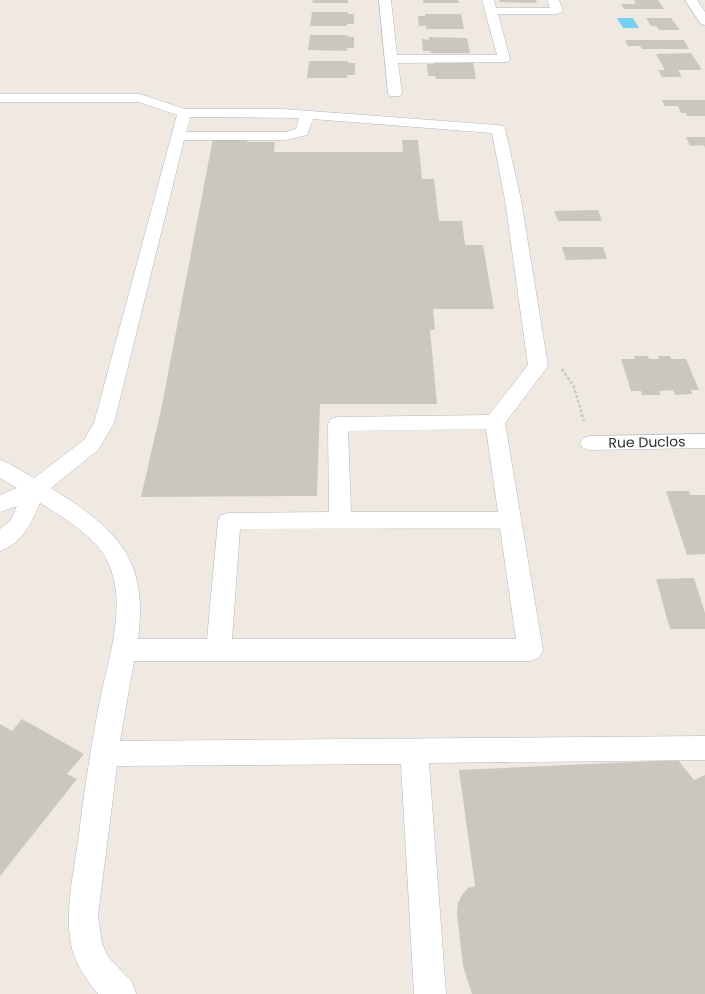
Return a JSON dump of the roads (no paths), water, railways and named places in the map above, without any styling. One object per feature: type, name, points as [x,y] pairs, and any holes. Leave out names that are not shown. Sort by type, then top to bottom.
[{"type":"street","points":[[386,0],[395,93]]},
{"type":"street","points":[[392,59],[504,59],[489,6],[557,11],[553,0]]},
{"type":"street","points":[[691,0],[705,22]]},
{"type":"street","points":[[0,98],[140,98],[184,113],[306,115],[498,129],[513,200],[538,366],[495,422],[530,650],[123,650]]},
{"type":"street","points":[[0,504],[35,489],[91,445],[104,423],[184,113]]},
{"type":"street","points":[[179,136],[286,136],[302,132],[306,115]]},
{"type":"street","points":[[340,521],[338,424],[495,422]]},
{"type":"street","name":"Rue Duclos","points":[[590,443],[705,441]]},
{"type":"street","points":[[0,468],[35,489],[94,531],[113,549],[126,576],[128,608],[123,650],[112,708],[83,915],[87,946],[98,969],[120,994]]},
{"type":"street","points":[[0,542],[19,526],[35,489]]},
{"type":"street","points":[[219,650],[229,522],[510,520]]},
{"type":"street","points":[[106,754],[705,748]]},
{"type":"street","points":[[414,752],[430,994]]},
{"type":"water","points":[[617,18],[633,18],[639,28],[623,28]]}]
